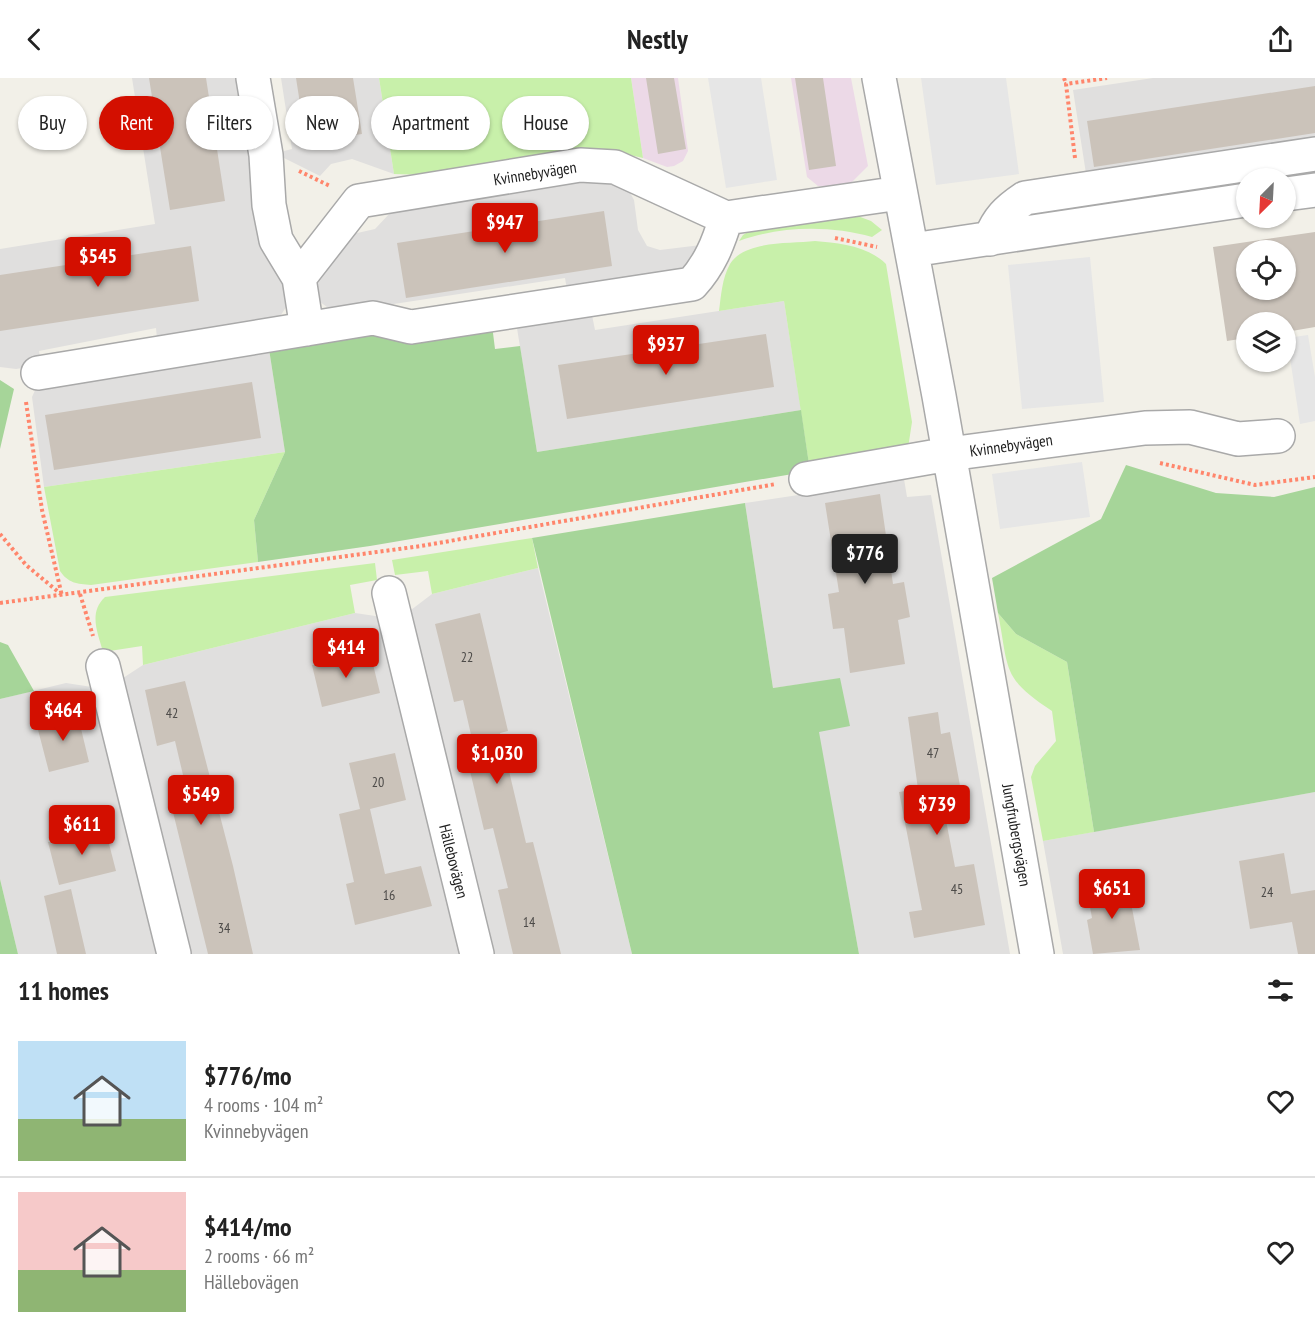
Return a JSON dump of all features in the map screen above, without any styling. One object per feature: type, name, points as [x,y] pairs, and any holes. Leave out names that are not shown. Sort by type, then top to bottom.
[{"type":"street","points":[[254,78],[266,155],[269,205],[276,240],[299,278],[307,329]]},
{"type":"street","name":"Kvinnebyvägen","points":[[879,78],[949,454],[1145,428],[1190,427],[1238,440],[1278,436]]},
{"type":"street","points":[[990,239],[1006,210],[1025,198],[1315,154]]},
{"type":"street","name":"Kvinnebyvägen","points":[[359,201],[580,165],[615,167],[726,218]]},
{"type":"street","points":[[1296,193],[1315,190]]},
{"type":"street","points":[[38,373],[373,318],[411,327],[692,284],[710,260],[726,218],[900,193]]},
{"type":"street","points":[[299,278],[359,201]]},
{"type":"street","points":[[912,250],[1236,202]]},
{"type":"street","points":[[806,479],[949,454]]},
{"type":"street","name":"Jungfrubergsvägen","points":[[949,454],[1037,954]]},
{"type":"street","name":"Hällebovägen","points":[[389,593],[477,954]]},
{"type":"street","points":[[103,666],[174,954]]},
{"type":"path","points":[[1064,78],[1079,189]]},
{"type":"path","points":[[1066,84],[1107,78]]},
{"type":"path","points":[[266,155],[359,201]]},
{"type":"path","points":[[828,237],[883,249],[912,250]]},
{"type":"path","points":[[38,373],[26,401],[42,510],[62,596]]},
{"type":"path","points":[[1150,460],[1255,485],[1315,477]]},
{"type":"path","points":[[0,603],[80,594],[421,546],[806,479]]},
{"type":"path","points":[[0,534],[26,565],[62,596]]},
{"type":"path","points":[[80,594],[103,666]]},
{"type":"shaded area","points":[[132,78],[238,78],[242,96],[186,96],[186,150],[255,150],[285,273],[288,304],[279,318],[157,339],[156,328],[39,351],[41,365],[16,369],[0,367],[0,249],[155,224],[143,150],[174,150],[174,96],[135,96]]},
{"type":"shaded area","points":[[281,78],[379,78],[382,96],[371,96],[371,150],[390,150],[394,174],[352,159],[331,164],[320,176],[282,157],[284,151],[288,150],[359,150],[359,96],[285,96],[285,104]]},
{"type":"shaded area","points":[[631,78],[678,78],[688,151],[683,161],[674,166],[667,167],[643,158]]},
{"type":"shaded area","points":[[708,78],[761,78],[777,180],[726,188]]},
{"type":"shaded area","points":[[791,78],[851,78],[868,166],[852,182],[841,186],[818,186],[807,177]]},
{"type":"shaded area","points":[[921,78],[1006,78],[1019,174],[936,185]]},
{"type":"shaded area","points":[[1153,78],[1315,78],[1315,144],[1087,180],[1073,90]]},
{"type":"shaded area","points":[[601,176],[628,189],[634,200],[638,230],[647,246],[660,250],[701,245],[683,273],[567,290],[565,278],[361,309],[327,307],[316,299],[311,278],[344,236],[375,229],[391,212]]},
{"type":"shaded area","points":[[1090,257],[1104,402],[1022,409],[1008,265]]},
{"type":"shaded area","points":[[784,301],[801,410],[537,452],[516,322],[591,310],[595,330]]},
{"type":"shaded area","points":[[1308,335],[1315,377],[1315,421],[1300,424],[1292,372],[1296,372],[1296,337]]},
{"type":"shaded area","points":[[269,349],[285,452],[44,487],[32,397],[37,386]]},
{"type":"shaded area","points":[[1082,462],[1090,517],[1000,529],[992,474]]},
{"type":"shaded area","points":[[904,479],[907,497],[931,495],[1010,954],[859,954],[818,732],[840,679],[773,688],[745,503]]},
{"type":"shaded area","points":[[538,568],[632,954],[493,954],[411,610],[432,594]]},
{"type":"shaded area","points":[[355,613],[382,617],[464,954],[187,954],[120,680],[143,665]]},
{"type":"shaded area","points":[[66,683],[92,687],[157,954],[18,954],[0,879],[0,699]]},
{"type":"shaded area","points":[[1315,792],[1315,954],[1063,954],[1043,841]]},
{"type":"green space","points":[[379,78],[631,78],[643,158],[621,153],[426,175],[394,174],[390,150],[490,150],[490,96],[382,96]]},
{"type":"green space","points":[[855,215],[871,221],[882,230],[872,237],[839,230],[788,230],[739,241],[751,230]]},
{"type":"green space","points":[[815,241],[862,249],[886,264],[912,422],[908,448],[810,471],[784,301],[719,311],[725,275],[737,256],[757,247]]},
{"type":"green space","points":[[492,325],[495,349],[520,346],[537,452],[801,410],[810,471],[370,546],[258,562],[254,520],[285,452],[269,349],[376,331]]},
{"type":"green space","points":[[0,380],[14,389],[0,449]]},
{"type":"green space","points":[[285,452],[254,520],[258,562],[91,585],[73,582],[60,571],[44,487]]},
{"type":"green space","points":[[1126,465],[1216,493],[1274,497],[1315,487],[1315,792],[1094,832],[1067,662],[1016,634],[998,613],[992,578],[1101,519]]},
{"type":"green space","points":[[745,503],[773,688],[840,678],[850,726],[819,732],[859,954],[632,954],[532,538]]},
{"type":"green space","points":[[532,538],[538,568],[432,594],[428,571],[395,575],[392,560]]},
{"type":"green space","points":[[375,563],[377,580],[350,585],[355,613],[143,665],[142,646],[103,652],[96,616],[100,603],[105,597]]},
{"type":"green space","points":[[998,613],[1016,634],[1067,662],[1094,832],[1043,841],[1031,777],[1035,766],[1056,741],[1052,711],[1024,690],[1010,671]]},
{"type":"green space","points":[[0,642],[8,645],[34,691],[0,699]]},
{"type":"green space","points":[[0,879],[18,954],[0,954]]},
{"type":"building","points":[[149,78],[206,78],[209,96],[186,96],[186,150],[217,150],[225,201],[170,210],[160,150],[174,150],[174,96],[152,96]]},
{"type":"building","points":[[296,78],[353,78],[356,96],[299,96]]},
{"type":"building","points":[[646,78],[674,78],[686,149],[658,154]]},
{"type":"building","points":[[795,78],[823,78],[836,166],[809,170]]},
{"type":"building","points":[[1315,86],[1315,133],[1094,167],[1087,121]]},
{"type":"building","points":[[359,115],[362,134],[359,134]]},
{"type":"building","points":[[604,211],[612,266],[406,298],[397,243]]},
{"type":"building","points":[[1315,232],[1315,327],[1296,330],[1296,312],[1236,312],[1236,340],[1227,341],[1213,247],[1236,244],[1236,300],[1296,300],[1296,240],[1261,240]]},
{"type":"building","points":[[191,246],[199,301],[0,331],[0,275]]},
{"type":"building","points":[[766,334],[774,387],[567,419],[558,365]]},
{"type":"building","points":[[252,382],[261,438],[54,470],[45,415]]},
{"type":"building","points":[[880,494],[893,584],[904,582],[910,617],[898,620],[905,664],[850,673],[844,628],[833,629],[828,594],[839,592],[825,503]]},
{"type":"building","points":[[480,613],[508,731],[500,733],[526,843],[533,842],[561,954],[513,954],[498,890],[508,888],[493,828],[484,830],[466,754],[475,752],[463,700],[454,702],[435,624]]},
{"type":"building","points":[[370,652],[380,693],[322,707],[312,665]]},
{"type":"building","points":[[185,681],[233,866],[253,954],[208,954],[169,796],[187,792],[175,741],[157,746],[145,690]]},
{"type":"building","points":[[77,712],[89,762],[49,772],[36,722]]},
{"type":"building","points":[[938,712],[941,734],[950,732],[964,807],[944,810],[955,867],[974,864],[985,925],[914,938],[909,912],[922,910],[899,792],[918,789],[908,717]]},
{"type":"building","points":[[395,753],[406,800],[370,809],[385,874],[421,866],[432,906],[355,925],[346,884],[354,882],[339,814],[360,809],[349,763]]},
{"type":"building","points":[[105,828],[116,871],[59,885],[48,842]]},
{"type":"building","points":[[1284,853],[1291,894],[1315,890],[1315,954],[1298,954],[1292,922],[1250,929],[1239,861]]},
{"type":"building","points":[[1127,882],[1140,950],[1093,954],[1087,920],[1092,918],[1087,890]]},
{"type":"building","points":[[71,889],[86,954],[57,954],[44,896]]}]
